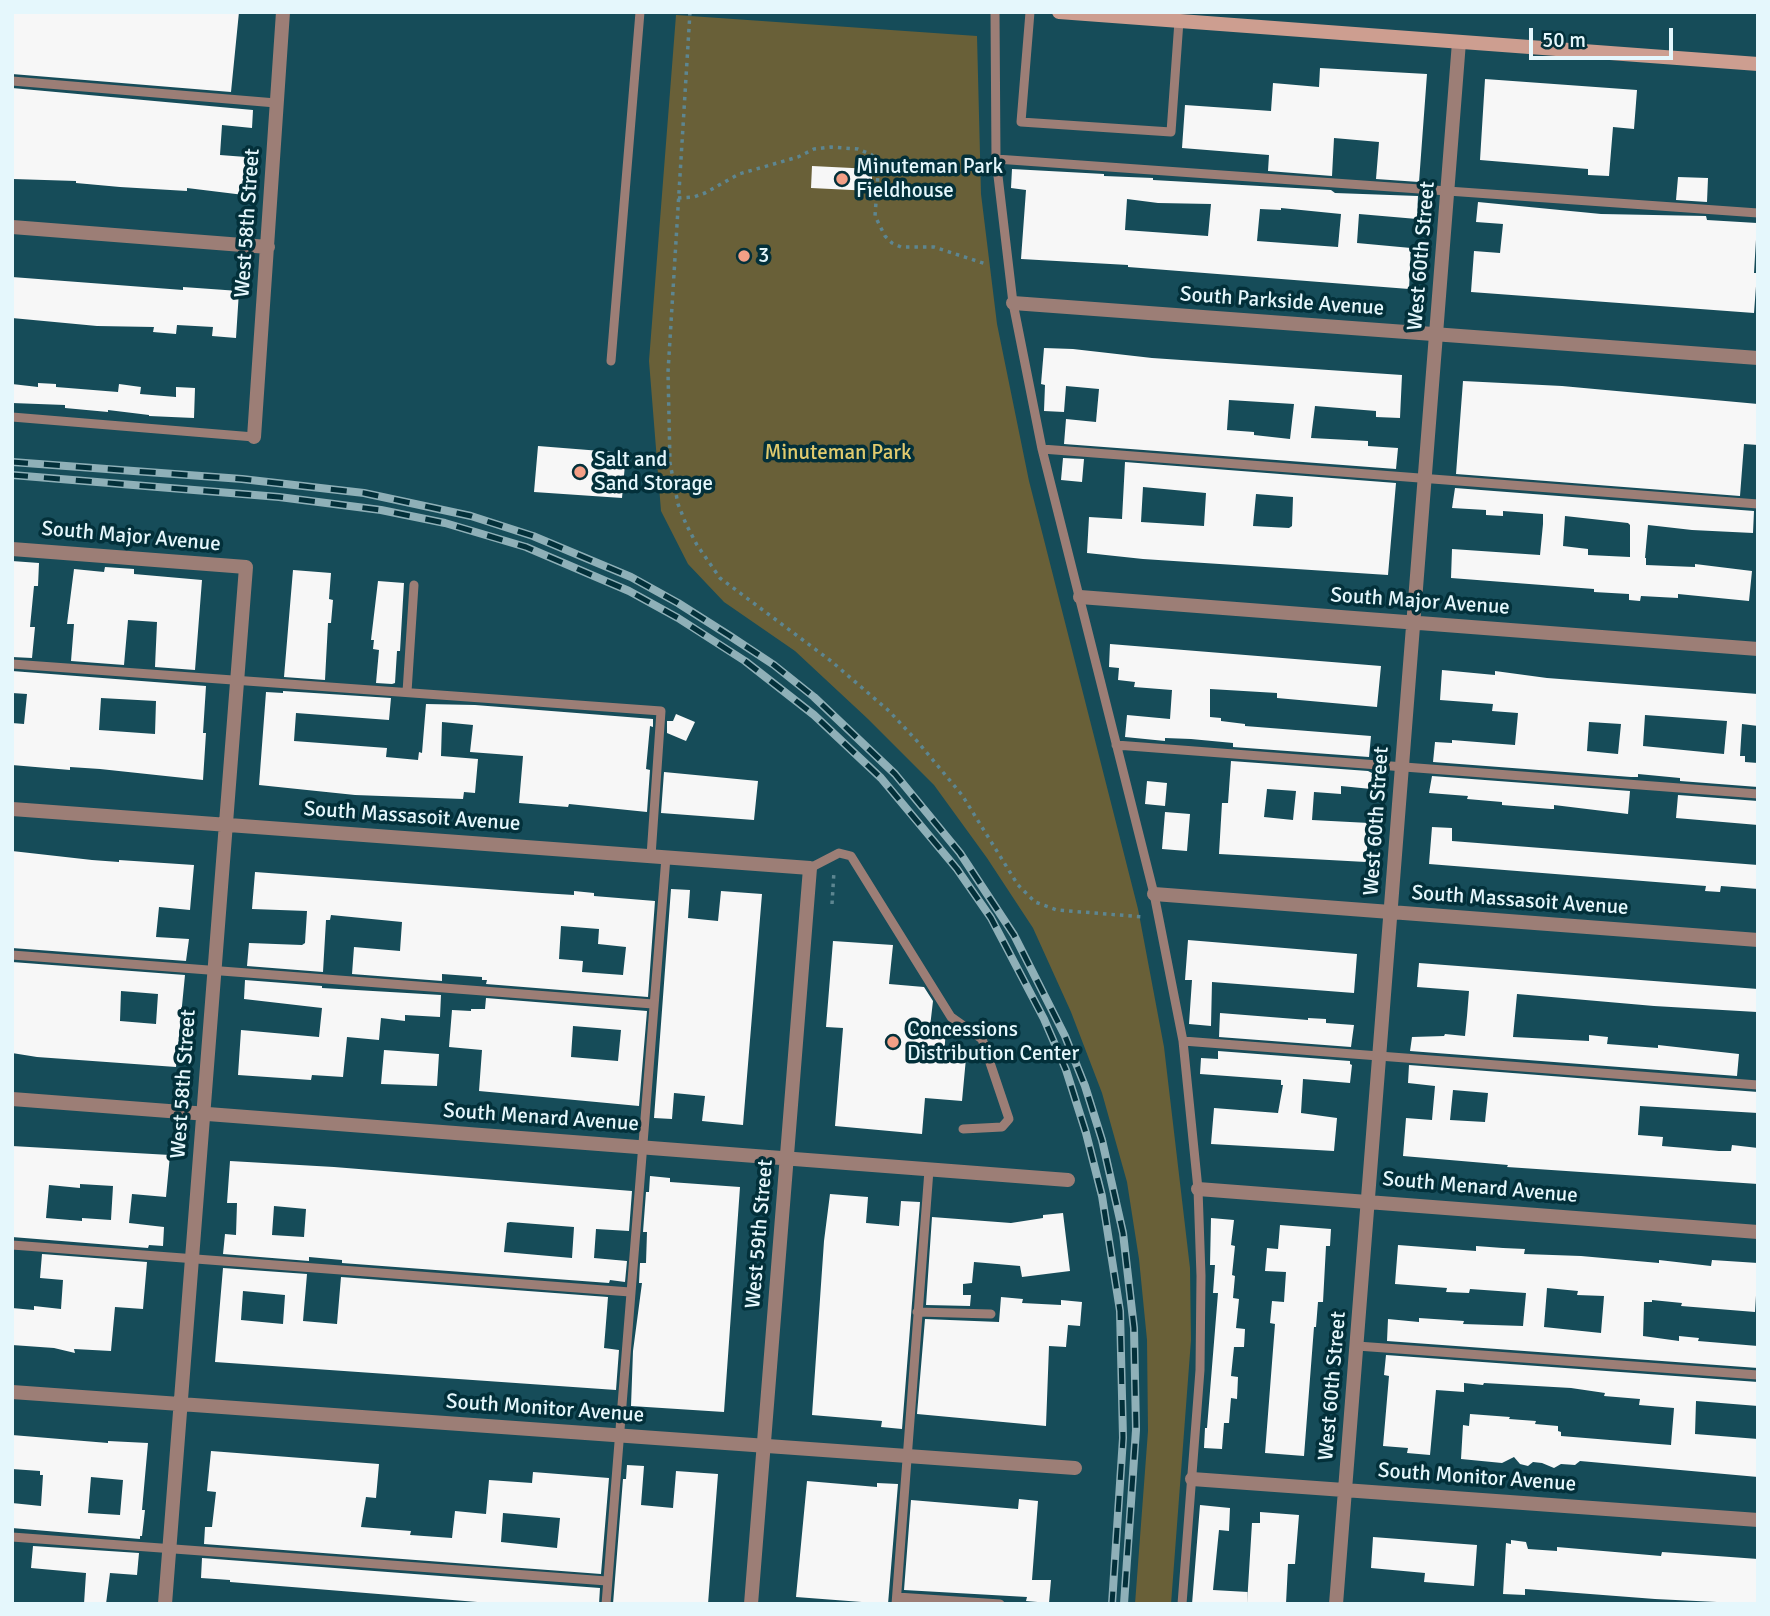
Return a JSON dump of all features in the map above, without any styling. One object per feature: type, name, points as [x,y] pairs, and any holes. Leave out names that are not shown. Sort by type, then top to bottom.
[{"type":"main road","points":[[1059,12],[1758,64]]},
{"type":"street","name":"West 58th Street","points":[[254,437],[283,12]]},
{"type":"street","name":"West 60th Street","points":[[1336,1604],[1459,42]]},
{"type":"street","points":[[12,227],[268,247]]},
{"type":"street","name":"South Parkside Avenue","points":[[1013,303],[1758,358]]},
{"type":"street","name":"South Major Avenue","points":[[12,549],[246,567]]},
{"type":"street","name":"West 58th Street","points":[[165,1604],[246,567]]},
{"type":"street","name":"South Major Avenue","points":[[1080,597],[1758,649]]},
{"type":"street","name":"South Massasoit Avenue","points":[[12,809],[810,868]]},
{"type":"street","name":"West 59th Street","points":[[751,1604],[810,868]]},
{"type":"street","name":"South Massasoit Avenue","points":[[1154,894],[1758,940]]},
{"type":"street","name":"South Menard Avenue","points":[[12,1099],[1068,1180]]},
{"type":"street","name":"South Menard Avenue","points":[[1198,1189],[1369,1200],[1758,1232]]},
{"type":"street","name":"South Monitor Avenue","points":[[12,1392],[1075,1468]]},
{"type":"street","name":"South Monitor Avenue","points":[[1192,1479],[1758,1520]]},
{"type":"lane","points":[[611,361],[640,12]]},
{"type":"lane","points":[[995,12],[996,159],[1013,303],[1042,449],[1154,894],[1183,1041],[1198,1189],[1201,1276],[1200,1370],[1182,1604]]},
{"type":"lane","points":[[1030,12],[1021,122],[1171,132],[1179,21]]},
{"type":"lane","points":[[12,81],[276,103]]},
{"type":"lane","points":[[996,159],[1758,214]]},
{"type":"lane","points":[[12,417],[254,437]]},
{"type":"lane","points":[[1042,449],[1758,504]]},
{"type":"lane","points":[[407,692],[414,585]]},
{"type":"lane","points":[[12,664],[661,711],[653,1004],[606,1604]]},
{"type":"lane","points":[[1116,745],[1758,794]]},
{"type":"lane","points":[[810,868],[839,853],[851,856],[951,1017],[982,1039],[1009,1119],[1002,1127],[963,1129]]},
{"type":"lane","points":[[12,955],[653,1004]]},
{"type":"lane","points":[[1183,1041],[1758,1085]]},
{"type":"lane","points":[[929,1170],[896,1600],[1000,1604]]},
{"type":"lane","points":[[12,1245],[630,1292]]},
{"type":"lane","points":[[917,1312],[991,1314]]},
{"type":"lane","points":[[1357,1346],[1758,1375]]},
{"type":"lane","points":[[12,1537],[607,1581]]},
{"type":"path","points":[[690,12],[668,372],[667,435],[678,504],[697,545],[720,578],[831,660],[889,711],[962,795],[1018,885],[1035,902],[1057,910],[1139,917]]},
{"type":"path","points":[[678,198],[694,197],[739,174],[798,158],[814,149],[858,149],[872,155],[876,163],[878,174],[875,216],[885,236],[892,243],[911,248],[934,247],[986,264]]},
{"type":"path","points":[[832,904],[836,854]]},
{"type":"green space","name":"Minuteman Park","points":[[676,15],[977,36],[981,194],[997,324],[1029,481],[1138,909],[1164,1047],[1190,1268],[1191,1340],[1171,1604],[1135,1604],[1148,1431],[1147,1340],[1139,1259],[1127,1182],[1102,1093],[1071,1012],[1033,928],[934,785],[795,651],[724,602],[688,564],[661,511],[649,361]]},
{"type":"building","points":[[12,12],[239,12],[231,92],[12,74]]},
{"type":"building","points":[[1320,68],[1427,74],[1419,182],[1376,179],[1379,142],[1334,138],[1332,176],[1268,171],[1269,155],[1182,148],[1185,105],[1271,111],[1273,83],[1319,87]]},
{"type":"building","points":[[1485,79],[1637,90],[1634,129],[1613,127],[1609,176],[1588,175],[1588,169],[1480,160]]},
{"type":"building","points":[[12,88],[253,110],[252,128],[222,125],[220,155],[246,157],[244,195],[187,188],[187,191],[76,181],[13,179]]},
{"type":"building","name":"Minuteman Park Fieldhouse","points":[[812,166],[872,169],[872,191],[811,188]]},
{"type":"building","points":[[1012,169],[1331,190],[1335,193],[1418,196],[1417,219],[1359,214],[1357,243],[1411,248],[1409,289],[1128,265],[1021,259],[1026,190],[1011,188]],"holes":[[[1127,199],[1158,203],[1211,204],[1208,236],[1125,230]],[[1281,208],[1341,214],[1338,247],[1257,241],[1260,209]]]},
{"type":"building","points":[[1678,177],[1708,178],[1707,202],[1676,200]]},
{"type":"building","points":[[1478,202],[1601,214],[1706,216],[1707,220],[1757,223],[1754,313],[1471,292],[1474,251],[1500,253],[1503,224],[1476,222]]},
{"type":"building","points":[[12,277],[183,290],[183,287],[239,291],[236,338],[212,336],[213,327],[177,325],[176,334],[153,332],[154,327],[97,326],[12,318]]},
{"type":"building","points":[[1044,348],[1402,375],[1400,418],[1376,417],[1376,411],[1315,406],[1311,438],[1368,441],[1368,446],[1398,448],[1396,469],[1064,444],[1066,419],[1096,422],[1099,389],[1066,386],[1064,412],[1044,411],[1045,385],[1041,384]],"holes":[[[1229,400],[1294,404],[1290,439],[1227,430]]]},
{"type":"building","points":[[1463,381],[1562,386],[1758,404],[1758,445],[1744,444],[1740,496],[1456,474]]},
{"type":"building","points":[[38,383],[118,392],[119,384],[141,387],[140,394],[176,397],[176,387],[195,388],[194,418],[65,408],[65,405],[12,403],[12,384],[38,387]]},
{"type":"building","name":"Salt and Sand Storage","points":[[538,446],[626,453],[622,498],[534,492]]},
{"type":"building","points":[[1063,458],[1084,459],[1082,482],[1061,480]]},
{"type":"building","points":[[1125,462],[1396,483],[1388,575],[1087,553],[1089,517],[1122,519]],"holes":[[[1143,487],[1206,493],[1204,526],[1141,522]],[[1256,494],[1293,497],[1292,526],[1253,526]]]},
{"type":"building","points":[[1455,488],[1754,511],[1753,533],[1648,525],[1645,558],[1646,565],[1695,567],[1695,564],[1752,571],[1749,601],[1678,594],[1678,598],[1641,596],[1640,601],[1629,600],[1629,594],[1594,592],[1594,589],[1451,578],[1452,549],[1540,555],[1543,524],[1543,514],[1503,511],[1503,516],[1486,515],[1486,510],[1452,508]],"holes":[[[1565,516],[1628,523],[1630,557],[1588,555],[1588,549],[1563,546]]]},
{"type":"building","points":[[12,561],[39,563],[38,586],[34,586],[30,627],[35,627],[32,658],[12,657]]},
{"type":"building","points":[[105,567],[134,569],[134,574],[202,580],[195,670],[155,667],[157,622],[128,620],[124,665],[71,661],[74,624],[67,624],[74,569],[104,572]]},
{"type":"building","points":[[293,570],[331,573],[329,599],[333,600],[331,623],[328,623],[325,680],[284,677]]},
{"type":"building","points":[[378,581],[404,583],[400,651],[397,651],[395,683],[392,684],[376,683],[379,650],[373,649],[374,640],[371,640]]},
{"type":"building","points":[[1110,644],[1381,666],[1377,707],[1277,698],[1277,693],[1210,689],[1210,717],[1245,726],[1371,736],[1369,757],[1233,747],[1233,743],[1191,739],[1165,738],[1165,741],[1125,737],[1127,715],[1170,719],[1172,690],[1134,687],[1135,682],[1118,680],[1119,668],[1109,667]]},
{"type":"building","points":[[1442,670],[1495,675],[1495,671],[1547,678],[1758,694],[1758,726],[1742,724],[1740,756],[1745,756],[1745,762],[1758,763],[1758,787],[1680,781],[1680,778],[1638,774],[1638,777],[1631,777],[1433,762],[1435,742],[1452,743],[1452,740],[1515,745],[1518,713],[1492,711],[1493,704],[1440,700]],"holes":[[[1645,715],[1727,721],[1724,754],[1643,746]],[[1589,722],[1621,724],[1618,754],[1587,751]]]},
{"type":"building","points":[[12,671],[206,686],[203,780],[100,769],[70,767],[70,770],[12,765],[12,723],[24,724],[27,694],[12,693]],"holes":[[[101,698],[156,701],[155,734],[99,730]]]},
{"type":"building","points":[[266,692],[391,698],[389,720],[296,713],[294,741],[387,748],[386,757],[418,760],[419,752],[422,753],[426,704],[475,705],[653,719],[646,769],[650,770],[647,812],[569,804],[568,807],[519,803],[523,756],[470,752],[473,725],[442,722],[441,756],[478,759],[475,793],[464,792],[463,799],[355,795],[259,785]]},
{"type":"building","points":[[676,714],[695,722],[686,741],[667,733],[667,721],[673,721]]},
{"type":"building","points":[[1231,761],[1368,771],[1372,773],[1371,789],[1341,786],[1341,794],[1314,792],[1312,820],[1369,823],[1366,862],[1219,854],[1222,803],[1228,803]],"holes":[[[1267,789],[1296,791],[1293,820],[1264,817]]]},
{"type":"building","points":[[664,772],[758,781],[754,820],[661,813]]},
{"type":"building","points":[[1432,776],[1630,791],[1628,814],[1554,805],[1554,809],[1551,809],[1502,805],[1502,802],[1467,799],[1468,796],[1429,793]]},
{"type":"building","points":[[1147,781],[1167,783],[1165,806],[1145,804]]},
{"type":"building","points":[[1678,795],[1758,801],[1758,825],[1676,818]]},
{"type":"building","points":[[1165,812],[1190,814],[1187,851],[1162,849]]},
{"type":"building","points":[[1432,827],[1452,828],[1452,841],[1758,865],[1758,889],[1721,886],[1720,892],[1705,891],[1706,886],[1429,864]]},
{"type":"building","points":[[12,851],[92,860],[194,865],[190,910],[159,907],[156,937],[189,939],[186,961],[12,948]]},
{"type":"building","points":[[255,872],[574,895],[574,891],[594,893],[594,896],[655,901],[648,997],[486,984],[487,980],[482,980],[482,977],[442,974],[442,981],[352,974],[354,947],[400,951],[402,922],[331,915],[330,920],[326,920],[323,972],[247,966],[249,943],[305,943],[307,911],[252,909]],"holes":[[[561,926],[599,929],[598,944],[626,947],[623,975],[582,972],[583,961],[559,959]]]},
{"type":"building","points":[[671,889],[690,890],[688,918],[718,921],[721,891],[762,894],[743,1125],[702,1121],[705,1096],[674,1093],[672,1119],[654,1118]]},
{"type":"building","points":[[1188,940],[1357,954],[1354,993],[1212,982],[1211,1026],[1189,1024],[1192,980],[1185,980]]},
{"type":"building","name":"Concessions Distribution Center","points":[[833,941],[893,945],[889,984],[924,987],[933,1001],[930,1027],[946,1028],[944,1057],[966,1058],[962,1101],[925,1098],[922,1134],[835,1126],[843,1028],[826,1027]]},
{"type":"building","points":[[12,962],[185,975],[176,1067],[12,1053]],"holes":[[[121,991],[158,994],[156,1024],[120,1021]]]},
{"type":"building","points":[[1419,963],[1758,989],[1757,1012],[1517,994],[1513,1037],[1589,1041],[1589,1035],[1608,1037],[1607,1044],[1658,1048],[1658,1045],[1739,1054],[1737,1076],[1410,1051],[1412,1037],[1445,1034],[1465,1036],[1469,991],[1417,987]]},
{"type":"building","points":[[245,980],[322,988],[441,995],[440,1017],[405,1015],[405,1021],[381,1018],[379,1040],[347,1037],[343,1077],[312,1075],[311,1080],[238,1075],[241,1030],[319,1037],[322,1008],[244,999]]},
{"type":"building","points":[[486,998],[647,1011],[639,1106],[479,1091],[482,1050],[449,1047],[452,1010],[485,1009]],"holes":[[[573,1026],[621,1030],[618,1061],[571,1057]]]},
{"type":"building","points":[[1220,1013],[1326,1019],[1326,1023],[1354,1025],[1351,1047],[1219,1037]]},
{"type":"building","points":[[384,1050],[439,1054],[437,1086],[381,1084]]},
{"type":"building","points":[[1218,1051],[1350,1061],[1350,1083],[1303,1079],[1301,1113],[1337,1118],[1334,1151],[1211,1144],[1214,1108],[1278,1113],[1283,1085],[1281,1080],[1200,1074],[1201,1058],[1218,1059]]},
{"type":"building","points":[[1409,1065],[1758,1092],[1758,1113],[1640,1106],[1638,1135],[1663,1137],[1662,1146],[1719,1151],[1731,1151],[1732,1145],[1758,1148],[1758,1184],[1507,1167],[1508,1165],[1403,1156],[1406,1118],[1432,1120],[1435,1086],[1408,1083]],"holes":[[[1453,1090],[1488,1093],[1485,1122],[1450,1120]]]},
{"type":"building","points":[[12,1146],[170,1155],[166,1197],[132,1194],[129,1223],[164,1227],[163,1246],[149,1245],[148,1248],[12,1237]],"holes":[[[80,1184],[113,1186],[111,1220],[46,1218],[49,1185],[80,1188]]]},
{"type":"building","points":[[230,1161],[632,1191],[629,1231],[596,1229],[594,1258],[627,1261],[625,1282],[342,1263],[342,1260],[309,1257],[309,1261],[223,1254],[225,1234],[236,1235],[237,1203],[227,1203]],"holes":[[[274,1206],[306,1209],[304,1237],[272,1235]],[[507,1223],[574,1227],[572,1258],[504,1252]]]},
{"type":"building","points":[[650,1176],[670,1178],[670,1182],[740,1187],[724,1412],[631,1406],[633,1351],[642,1283],[639,1283],[640,1263],[646,1263],[647,1232],[643,1232]]},
{"type":"building","points":[[830,1194],[868,1197],[866,1223],[899,1226],[901,1201],[920,1202],[902,1429],[881,1427],[882,1421],[812,1415],[824,1241]]},
{"type":"building","points":[[1063,1213],[1070,1271],[1022,1277],[1020,1266],[974,1262],[972,1283],[963,1284],[963,1295],[971,1295],[970,1306],[926,1305],[932,1217],[1011,1223]]},
{"type":"building","points":[[1211,1218],[1234,1220],[1231,1245],[1235,1246],[1233,1298],[1239,1299],[1236,1328],[1245,1329],[1244,1347],[1234,1347],[1231,1376],[1238,1377],[1237,1399],[1231,1398],[1229,1423],[1224,1423],[1222,1449],[1204,1448],[1218,1293],[1213,1293],[1215,1265],[1210,1265]]},
{"type":"building","points":[[1280,1225],[1331,1229],[1330,1246],[1326,1246],[1323,1302],[1318,1302],[1314,1327],[1304,1456],[1265,1453],[1275,1324],[1270,1323],[1272,1301],[1284,1302],[1286,1272],[1265,1271],[1267,1248],[1278,1249]]},
{"type":"building","points":[[1398,1245],[1476,1251],[1476,1246],[1525,1249],[1524,1254],[1659,1263],[1659,1260],[1711,1266],[1712,1260],[1758,1263],[1755,1312],[1681,1306],[1682,1303],[1652,1300],[1644,1302],[1643,1336],[1679,1341],[1679,1336],[1699,1338],[1698,1341],[1758,1346],[1758,1368],[1387,1341],[1388,1319],[1419,1322],[1419,1318],[1464,1321],[1463,1324],[1523,1326],[1526,1293],[1470,1289],[1469,1293],[1446,1292],[1447,1288],[1395,1284]],"holes":[[[1547,1288],[1578,1291],[1577,1295],[1604,1296],[1601,1333],[1544,1327]]]},
{"type":"building","points":[[42,1254],[147,1262],[143,1309],[115,1307],[111,1351],[74,1349],[75,1353],[54,1348],[12,1345],[12,1308],[34,1310],[34,1306],[61,1309],[63,1280],[40,1278]]},
{"type":"building","points":[[223,1268],[307,1274],[303,1321],[337,1324],[341,1277],[608,1297],[604,1348],[619,1350],[616,1390],[215,1362]],"holes":[[[243,1291],[285,1295],[283,1324],[241,1320]]]},
{"type":"building","points":[[1001,1297],[1023,1299],[1022,1303],[1061,1305],[1061,1300],[1082,1302],[1080,1326],[1068,1325],[1066,1347],[1049,1346],[1046,1426],[917,1414],[925,1319],[999,1322]]},
{"type":"building","points":[[1386,1355],[1758,1382],[1758,1406],[1696,1401],[1695,1434],[1758,1439],[1758,1477],[1580,1461],[1575,1465],[1561,1464],[1554,1468],[1533,1462],[1528,1466],[1520,1464],[1514,1457],[1502,1463],[1461,1459],[1463,1425],[1469,1426],[1470,1414],[1510,1417],[1509,1419],[1536,1421],[1535,1424],[1558,1426],[1561,1436],[1671,1445],[1674,1408],[1639,1405],[1640,1399],[1604,1396],[1605,1393],[1571,1388],[1464,1383],[1464,1392],[1436,1390],[1430,1455],[1407,1453],[1408,1448],[1383,1446],[1389,1376],[1384,1375]]},
{"type":"building","points":[[12,1435],[108,1443],[148,1443],[142,1536],[140,1539],[12,1528],[12,1503],[41,1506],[43,1475],[40,1475],[40,1471],[12,1469]],"holes":[[[91,1477],[123,1480],[120,1515],[88,1513]]]},
{"type":"building","points":[[211,1451],[379,1464],[376,1498],[366,1497],[361,1527],[452,1538],[455,1511],[486,1514],[489,1480],[532,1483],[533,1472],[609,1478],[601,1574],[204,1544],[205,1527],[212,1527],[216,1492],[207,1491]],"holes":[[[503,1513],[560,1518],[557,1548],[501,1542]]]},
{"type":"building","points":[[627,1465],[644,1466],[641,1505],[673,1508],[676,1471],[718,1474],[708,1604],[613,1604],[623,1479],[626,1479]]},
{"type":"building","points":[[807,1481],[877,1487],[877,1483],[898,1484],[888,1604],[796,1597]]},
{"type":"building","points":[[1019,1499],[1038,1501],[1032,1580],[1051,1580],[1049,1603],[1026,1601],[1027,1597],[904,1590],[911,1500],[1018,1509]]},
{"type":"building","points":[[1200,1505],[1230,1508],[1229,1531],[1219,1530],[1213,1590],[1248,1592],[1247,1604],[1192,1604]]},
{"type":"building","points":[[1260,1512],[1299,1515],[1295,1564],[1288,1564],[1286,1604],[1247,1604],[1252,1523],[1260,1523]]},
{"type":"building","points":[[1373,1537],[1477,1545],[1474,1586],[1424,1582],[1425,1573],[1371,1568]]},
{"type":"building","points":[[1511,1540],[1526,1542],[1528,1549],[1557,1551],[1557,1547],[1661,1556],[1662,1552],[1758,1559],[1758,1604],[1525,1589],[1525,1595],[1503,1594],[1506,1543],[1511,1544]]},
{"type":"building","points":[[33,1546],[139,1553],[137,1575],[110,1573],[106,1604],[84,1604],[86,1573],[31,1568]]},
{"type":"building","points":[[202,1558],[600,1588],[599,1604],[502,1604],[230,1582],[201,1578]]},
{"type":"railway","points":[[12,462],[242,479],[364,493],[471,516],[533,536],[631,577],[730,636],[774,665],[814,697],[895,774],[960,853],[1014,935],[1065,1036],[1102,1140],[1123,1233],[1134,1328],[1136,1430],[1124,1604]]},
{"type":"railway","points":[[12,475],[279,497],[381,510],[445,523],[526,547],[629,591],[678,618],[745,661],[814,715],[881,778],[957,869],[991,918],[1044,1019],[1066,1070],[1086,1133],[1102,1196],[1120,1311],[1123,1438],[1112,1604]]},
{"type":"place","name":"Minuteman Park Fieldhouse","points":[[842,179]]},
{"type":"place","name":"3","points":[[744,256]]},
{"type":"place","name":"Salt and Sand Storage","points":[[580,472]]},
{"type":"place","name":"Concessions Distribution Center","points":[[893,1042]]}]
